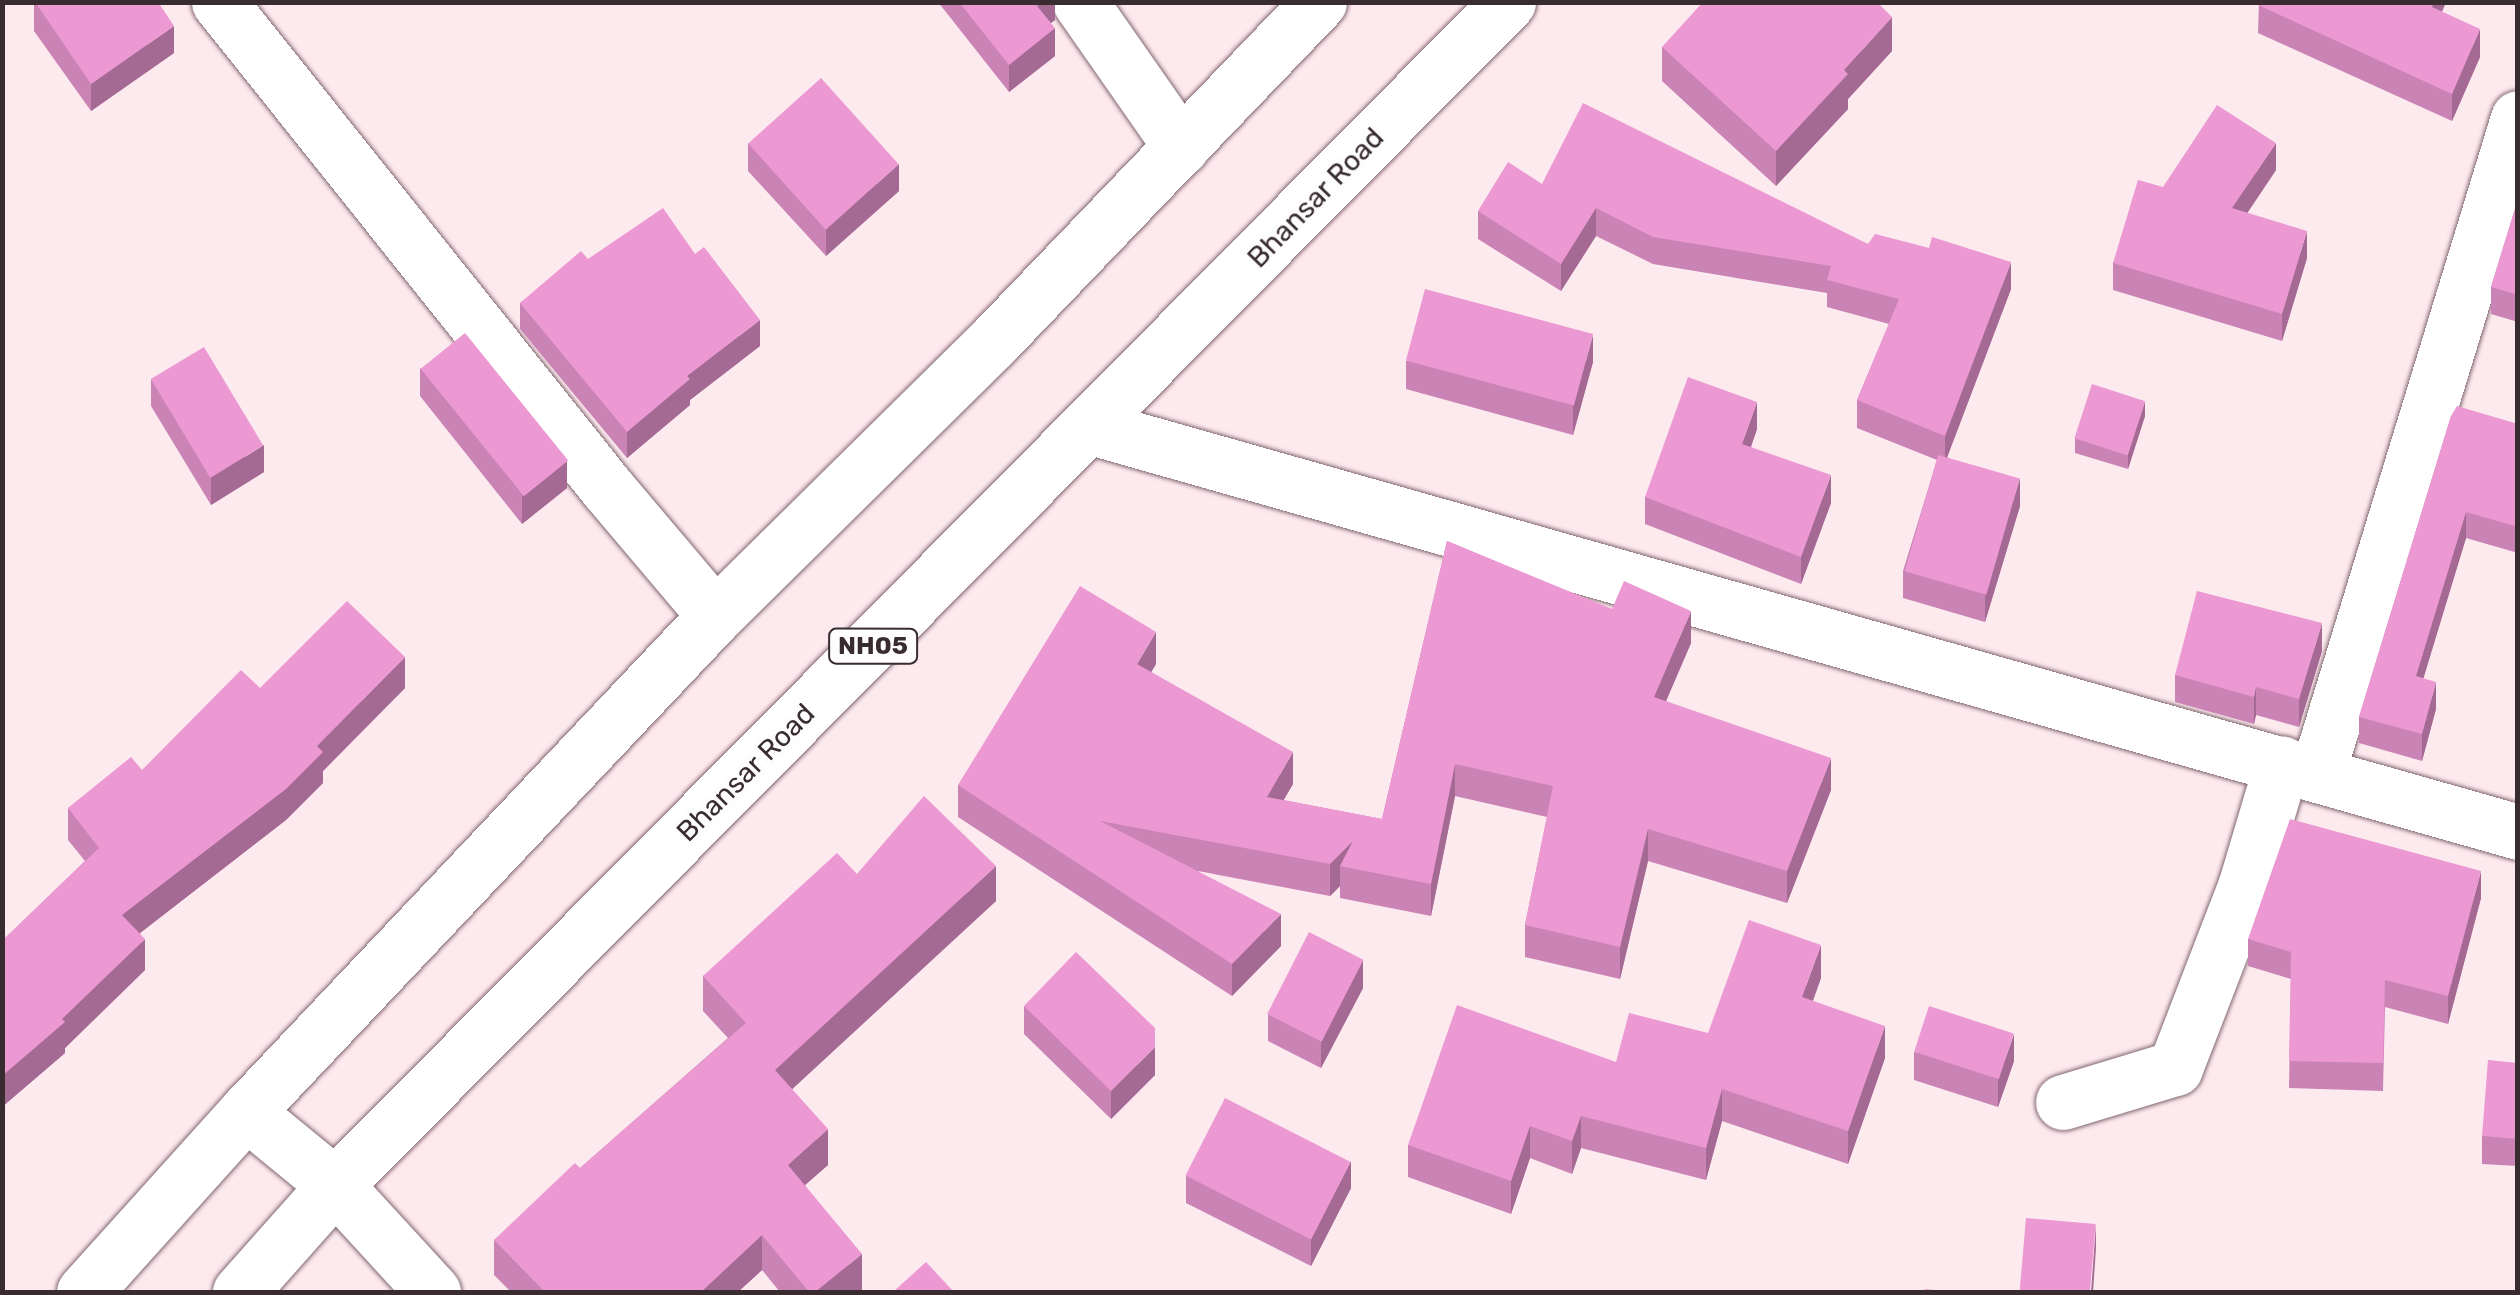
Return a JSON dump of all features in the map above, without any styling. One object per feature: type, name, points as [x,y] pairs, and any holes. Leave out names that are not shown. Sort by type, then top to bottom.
[{"type":"main road","points":[[220,2],[607,488],[715,616]]},
{"type":"main road","points":[[1080,2],[1180,147]]},
{"type":"main road","points":[[84,1292],[246,1112],[715,616],[993,342],[1319,2]]},
{"type":"main road","name":"Bhansar Road","points":[[240,1292],[335,1185],[1092,427],[1508,2]]},
{"type":"main road","points":[[2062,1102],[2176,1068],[2245,886],[2300,768],[2518,118]]},
{"type":"main road","points":[[1092,427],[2518,832]]},
{"type":"main road","points":[[246,1112],[335,1185],[433,1292]]},
{"type":"building","points":[[35,2],[158,2],[174,26],[91,84]]},
{"type":"building","points":[[959,2],[1042,2],[1037,6],[1055,28],[1009,65]]},
{"type":"building","points":[[1703,2],[1877,2],[1892,17],[1844,70],[1848,74],[1776,151],[1662,47]]},
{"type":"building","points":[[2434,2],[2432,7],[2480,29],[2452,94],[2258,5]]},
{"type":"building","points":[[821,78],[899,164],[826,230],[748,144]]},
{"type":"building","points":[[1583,103],[1868,244],[1875,234],[1929,248],[1932,237],[2011,262],[1945,436],[1857,400],[1899,299],[1827,280],[1831,266],[1653,237],[1596,208],[1561,264],[1478,211],[1508,162],[1542,184]]},
{"type":"building","points":[[2217,105],[2276,143],[2232,208],[2307,231],[2282,314],[2113,263],[2138,180],[2163,187]]},
{"type":"building","points":[[2518,199],[2518,295],[2491,287]]},
{"type":"building","points":[[663,208],[695,254],[704,247],[760,320],[687,376],[690,379],[627,432],[520,303],[581,251],[588,259]]},
{"type":"building","points":[[1425,289],[1593,334],[1574,406],[1406,360]]},
{"type":"building","points":[[465,333],[568,460],[524,496],[421,369]]},
{"type":"building","points":[[204,347],[263,446],[210,478],[151,379]]},
{"type":"building","points":[[1688,377],[1757,402],[1742,444],[1831,475],[1801,557],[1645,497]]},
{"type":"building","points":[[2092,384],[2145,401],[2128,456],[2074,438]]},
{"type":"building","points":[[2457,406],[2518,424],[2518,527],[2466,512],[2416,676],[2436,682],[2422,734],[2359,717]]},
{"type":"building","points":[[1938,455],[2020,478],[1986,595],[1905,571]]},
{"type":"building","points":[[1447,541],[1612,609],[1624,581],[1691,611],[1654,697],[1831,758],[1787,871],[1648,829],[1620,947],[1525,925],[1553,786],[1455,764],[1431,884],[1340,866],[1353,841],[1330,864],[1100,821],[1281,914],[1232,964],[958,785],[1080,586],[1156,632],[1137,664],[1293,752],[1267,797],[1382,819]]},
{"type":"building","points":[[2197,591],[2322,623],[2299,699],[2256,687],[2254,697],[2175,675]]},
{"type":"building","points":[[347,601],[405,657],[317,746],[323,752],[286,789],[122,915],[145,939],[62,1019],[65,1022],[2,1076],[2,941],[99,848],[68,808],[131,757],[142,770],[241,670],[260,688]]},
{"type":"building","points":[[924,796],[996,866],[775,1070],[828,1129],[788,1165],[862,1254],[815,1292],[809,1292],[762,1235],[701,1292],[545,1292],[494,1240],[575,1163],[580,1168],[746,1023],[703,976],[837,853],[857,874]]},
{"type":"building","points":[[2290,819],[2481,871],[2448,996],[2385,980],[2383,1063],[2289,1061],[2291,952],[2248,939]]},
{"type":"building","points":[[1749,920],[1821,945],[1802,997],[1885,1026],[1848,1131],[1722,1089],[1706,1148],[1581,1116],[1572,1141],[1530,1126],[1511,1181],[1408,1145],[1457,1005],[1616,1062],[1629,1013],[1708,1033]]},
{"type":"building","points":[[1309,932],[1363,960],[1322,1042],[1267,1014]]},
{"type":"building","points":[[1076,952],[1155,1028],[1155,1047],[1111,1091],[1024,1006]]},
{"type":"building","points":[[1929,1006],[2014,1034],[1999,1079],[1914,1052]]},
{"type":"building","points":[[2488,1060],[2518,1063],[2518,1139],[2482,1136]]},
{"type":"building","points":[[1225,1098],[1351,1162],[1311,1240],[1186,1176]]},
{"type":"building","points":[[2026,1218],[2096,1224],[2090,1292],[2020,1292]]},
{"type":"building","points":[[926,1262],[954,1292],[893,1292]]}]
